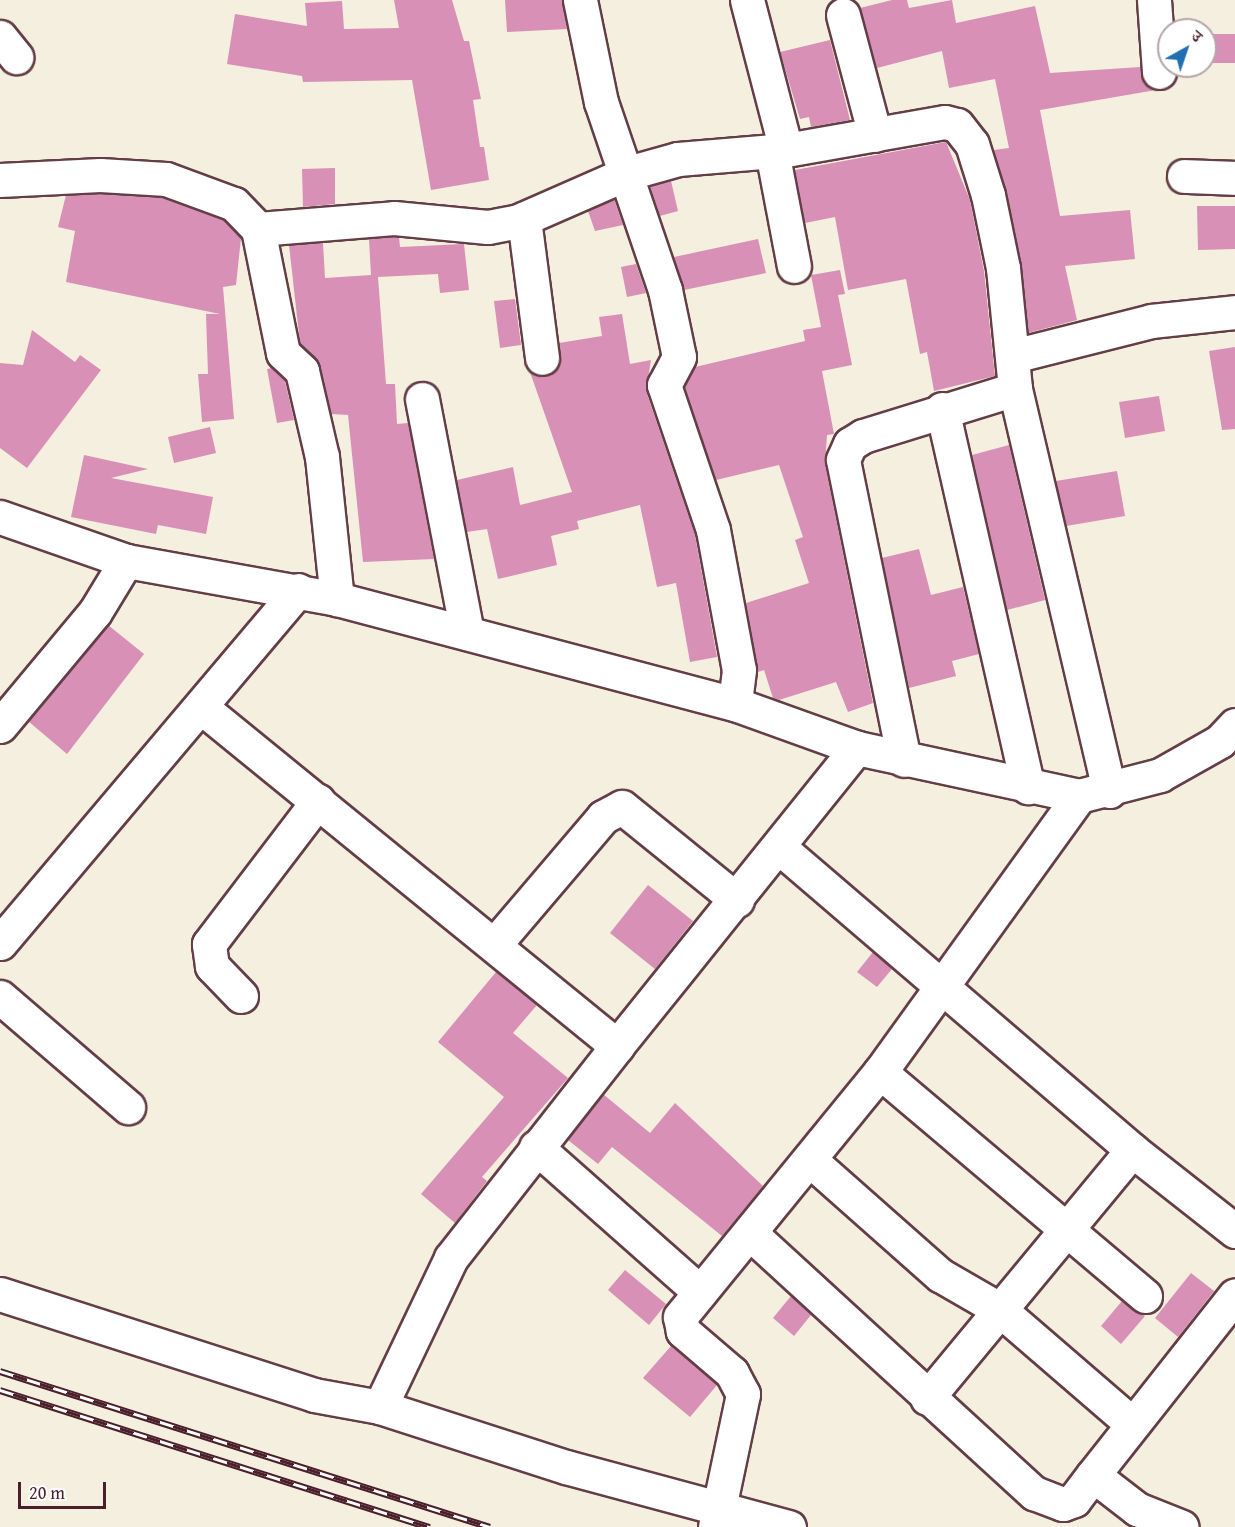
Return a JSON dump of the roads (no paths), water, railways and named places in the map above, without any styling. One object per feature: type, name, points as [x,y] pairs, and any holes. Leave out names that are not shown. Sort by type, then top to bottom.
[{"type":"street","points":[[580,0],[601,102],[628,173],[678,348],[664,385],[713,530],[739,670],[735,704]]},
{"type":"street","points":[[747,0],[779,150],[794,266]]},
{"type":"street","points":[[1154,0],[1157,43]]},
{"type":"street","points":[[843,15],[875,135]]},
{"type":"street","points":[[258,229],[394,218],[488,227],[524,219],[628,173],[678,159],[779,150],[945,122],[968,138],[1001,257],[1015,389],[1094,794],[939,986],[880,1072],[752,1233],[700,1292],[680,1324],[732,1373],[743,1394],[717,1517]]},
{"type":"street","points":[[0,180],[78,175],[166,179],[234,204],[258,229],[283,353],[302,371],[322,457],[337,599]]},
{"type":"street","points":[[1184,176],[1235,178]]},
{"type":"street","points":[[524,219],[542,358]]},
{"type":"street","points":[[1013,356],[1151,321],[1235,312]]},
{"type":"street","points":[[904,760],[843,460],[850,444],[863,436],[942,409],[1015,389]]},
{"type":"street","points":[[422,399],[467,633]]},
{"type":"street","points":[[942,409],[1028,788]]},
{"type":"street","points":[[0,517],[126,561],[298,590],[337,599],[735,704],[857,748],[1028,788],[1094,794],[1160,775],[1220,741],[1235,725]]},
{"type":"street","points":[[0,726],[95,612],[126,561]]},
{"type":"street","points":[[0,943],[298,590]]},
{"type":"street","points":[[201,707],[495,944],[617,1046]]},
{"type":"street","points":[[380,1407],[452,1258],[536,1147],[780,848],[857,748]]},
{"type":"street","points":[[241,996],[212,966],[209,944],[318,801]]},
{"type":"street","points":[[495,944],[603,817],[622,807],[737,900]]},
{"type":"street","points":[[780,848],[1132,1150],[1235,1231]]},
{"type":"street","points":[[0,997],[128,1107]]},
{"type":"street","points":[[880,1072],[1145,1296]]},
{"type":"street","points":[[536,1147],[700,1292]]},
{"type":"street","points":[[927,1398],[1065,1228],[1132,1150]]},
{"type":"street","points":[[810,1160],[940,1275],[999,1309],[1130,1422]]},
{"type":"street","points":[[752,1233],[983,1452],[1049,1502],[1074,1500],[1130,1422],[1235,1295]]},
{"type":"street","points":[[0,1294],[314,1395],[380,1407],[717,1517],[789,1527]]},
{"type":"street","points":[[1093,1476],[1137,1509],[1182,1527]]},
{"type":"railway","points":[[0,1371],[490,1527]]},
{"type":"railway","points":[[0,1390],[430,1527]]}]
